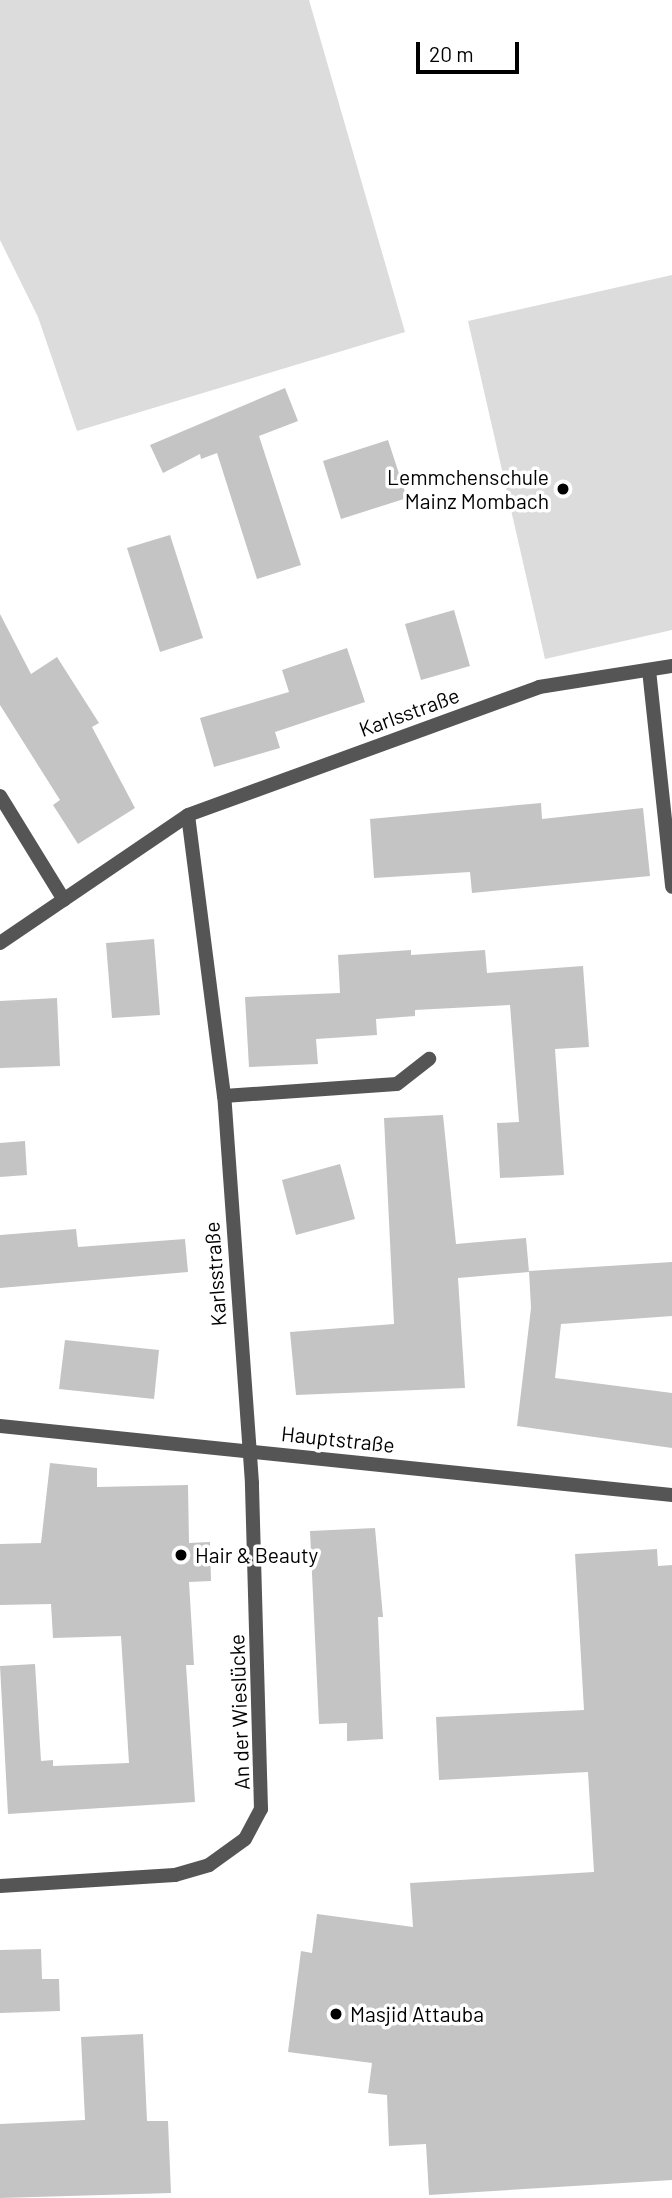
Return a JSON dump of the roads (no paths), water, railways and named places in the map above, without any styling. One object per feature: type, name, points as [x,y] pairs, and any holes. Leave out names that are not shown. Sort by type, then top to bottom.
[{"type":"street","name":"Karlsstraße","points":[[0,943],[188,815],[539,687],[672,666]]},
{"type":"street","points":[[649,670],[672,887]]},
{"type":"street","points":[[0,796],[64,900]]},
{"type":"street","name":"Karlsstraße","points":[[188,815],[225,1096],[248,1450]]},
{"type":"street","points":[[225,1096],[397,1084],[429,1059]]},
{"type":"street","name":"Hauptstraße","points":[[0,1426],[672,1495]]},
{"type":"street","name":"An der Wieslücke","points":[[0,1886],[175,1875],[228,1853],[254,1824],[264,1787],[248,1450]]},
{"type":"place","name":"Lemmchenschule Mainz Mombach","points":[[563,489]]},
{"type":"place","name":"Hair & Beauty","points":[[181,1555]]},
{"type":"place","name":"Masjid Attauba","points":[[336,2014]]}]
